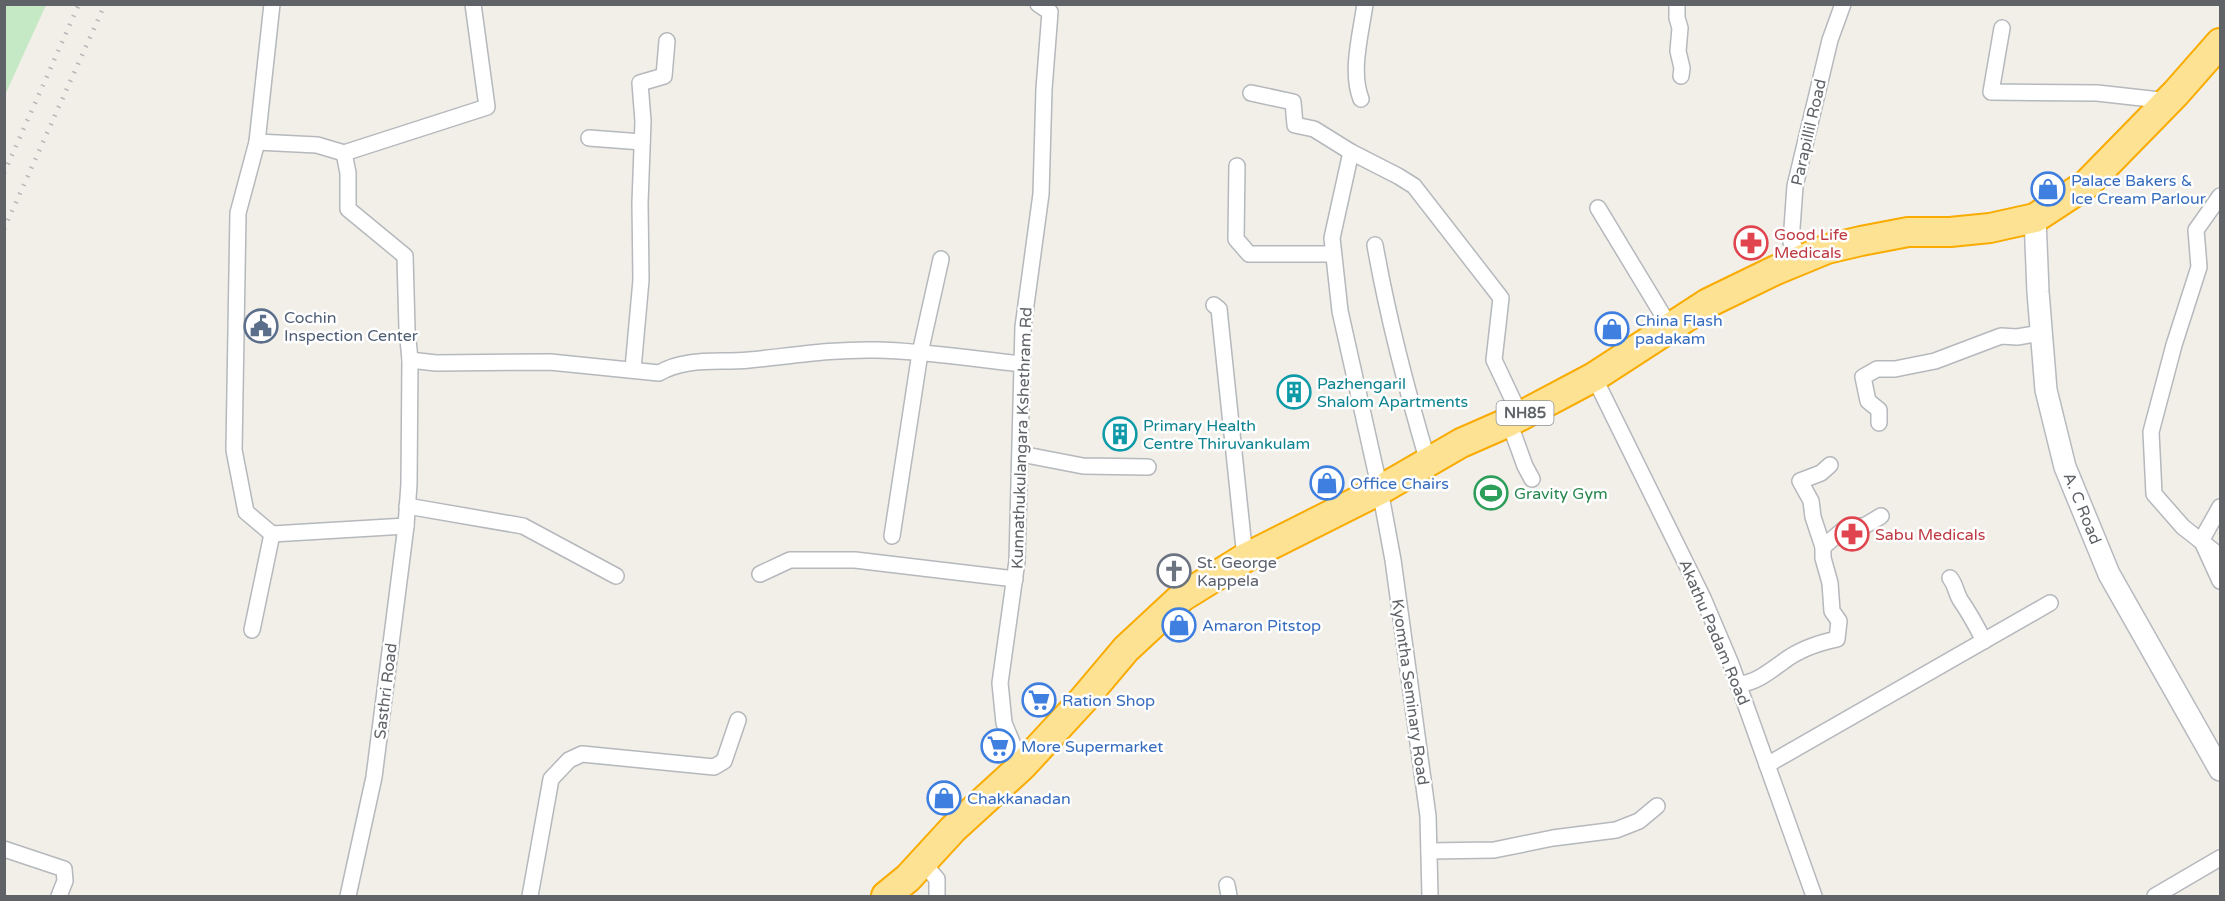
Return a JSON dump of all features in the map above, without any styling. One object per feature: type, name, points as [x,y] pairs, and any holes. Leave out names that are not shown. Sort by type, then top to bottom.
[{"type":"highway","name":"NH85","points":[[886,897],[923,863],[954,828],[1022,766],[1126,649],[1182,597],[1245,558],[1380,490],[1461,443],[1594,377],[1708,303],[1802,259],[1827,249],[1908,232],[1950,232],[1990,228],[2035,218],[2087,184],[2169,101],[2220,44]]},
{"type":"main road","name":"A. C Road","points":[[2035,218],[2046,390],[2070,478],[2109,574],[2220,770]]},
{"type":"street","points":[[272,4],[257,142],[238,213],[234,450],[246,512],[272,534],[406,526]]},
{"type":"street","points":[[257,142],[317,145],[344,153],[487,108],[473,4]]},
{"type":"street","name":"Kunnathukulangara Kshethram Rd","points":[[1022,766],[1004,723],[1000,683],[1017,561],[1023,327],[1041,194],[1044,89],[1050,12],[1038,4]]},
{"type":"street","points":[[1360,99],[1356,80],[1365,4]]},
{"type":"street","points":[[1677,4],[1681,76]]},
{"type":"street","name":"Parapillil Road","points":[[1802,259],[1791,242],[1795,186],[1830,40],[1843,4]]},
{"type":"street","points":[[2002,28],[1991,92],[2097,93],[2169,101]]},
{"type":"street","points":[[633,369],[641,280],[640,83],[664,76],[667,41]]},
{"type":"street","points":[[1251,93],[1293,102],[1295,125],[1314,129],[1414,186],[1501,298],[1494,360],[1514,418],[1525,466],[1532,479]]},
{"type":"street","points":[[589,138],[642,142]]},
{"type":"street","name":"Kyomtha Seminary Road","points":[[1351,152],[1332,238],[1333,254],[1340,311],[1380,490],[1393,560],[1426,804],[1430,897]]},
{"type":"street","name":"Sasthri Road","points":[[344,153],[348,173],[348,209],[405,256],[407,329],[411,360],[406,526],[374,777],[348,897]]},
{"type":"street","points":[[1237,166],[1236,239],[1249,254],[1333,254]]},
{"type":"street","points":[[2220,196],[2196,230],[2199,267],[2174,345],[2151,432],[2154,494],[2183,528],[2220,556]]},
{"type":"street","points":[[1598,208],[1670,327]]},
{"type":"street","points":[[1376,245],[1383,293],[1403,379],[1428,462]]},
{"type":"street","points":[[892,536],[920,353],[941,259]]},
{"type":"street","points":[[1214,305],[1219,309],[1245,558]]},
{"type":"street","points":[[1879,423],[1879,410],[1868,401],[1863,377],[1877,369],[1895,369],[1935,361],[2001,336],[2017,337],[2041,333]]},
{"type":"street","points":[[411,360],[436,363],[550,362],[659,373],[670,367],[693,361],[747,360],[824,350],[878,350],[1023,364]]},
{"type":"street","name":"Akathu Padam Road","points":[[1594,377],[1703,598],[1738,684],[1814,897]]},
{"type":"street","points":[[1021,454],[1083,466],[1148,467]]},
{"type":"street","points":[[1738,684],[1751,683],[1807,647],[1837,639],[1839,621],[1832,611],[1833,596],[1823,558],[1823,548],[1813,517],[1811,501],[1800,481],[1821,473],[1830,465]]},
{"type":"street","points":[[407,506],[524,526],[616,576]]},
{"type":"street","points":[[2201,541],[2220,507]]},
{"type":"street","points":[[1823,548],[1842,530],[1866,525],[1881,516]]},
{"type":"street","points":[[252,630],[272,534]]},
{"type":"street","points":[[2201,541],[2220,580]]},
{"type":"street","points":[[760,574],[790,560],[855,560],[1015,579]]},
{"type":"street","points":[[1950,578],[1955,584],[1959,599],[1984,641]]},
{"type":"street","points":[[1767,765],[2050,603]]},
{"type":"street","points":[[530,897],[551,779],[568,760],[582,754],[714,767],[724,761],[738,720]]},
{"type":"street","points":[[1429,851],[1494,849],[1616,830],[1639,821],[1657,806]]},
{"type":"street","points":[[4,849],[64,869],[65,881],[59,897]]},
{"type":"street","points":[[2155,897],[2220,858]]},
{"type":"street","points":[[923,863],[937,879],[937,897]]},
{"type":"green space","points":[[4,5],[46,5],[5,95]]},
{"type":"railway","points":[[4,173],[79,4]]},
{"type":"railway","points":[[4,229],[105,4]]},
{"type":"place","name":"Palace Bakers & Ice Cream Parlour","points":[[2048,189]]},
{"type":"place","name":"Good Life Medicals","points":[[1751,243]]},
{"type":"place","name":"Cochin Inspection Center","points":[[261,326]]},
{"type":"place","name":"China Flash padakam","points":[[1612,329]]},
{"type":"place","name":"Pazhengaril Shalom Apartments","points":[[1294,392]]},
{"type":"place","name":"Primary Health Centre Thiruvankulam","points":[[1120,434]]},
{"type":"place","name":"Office Chairs","points":[[1327,483]]},
{"type":"place","name":"Gravity Gym","points":[[1491,493]]},
{"type":"place","name":"Sabu Medicals","points":[[1852,534]]},
{"type":"place","name":"St. George Kappela","points":[[1174,571]]},
{"type":"place","name":"Amaron Pitstop","points":[[1179,625]]},
{"type":"place","name":"Ration Shop","points":[[1039,700]]},
{"type":"place","name":"More Supermarket","points":[[998,746]]},
{"type":"place","name":"Chakkanadan","points":[[944,798]]}]
